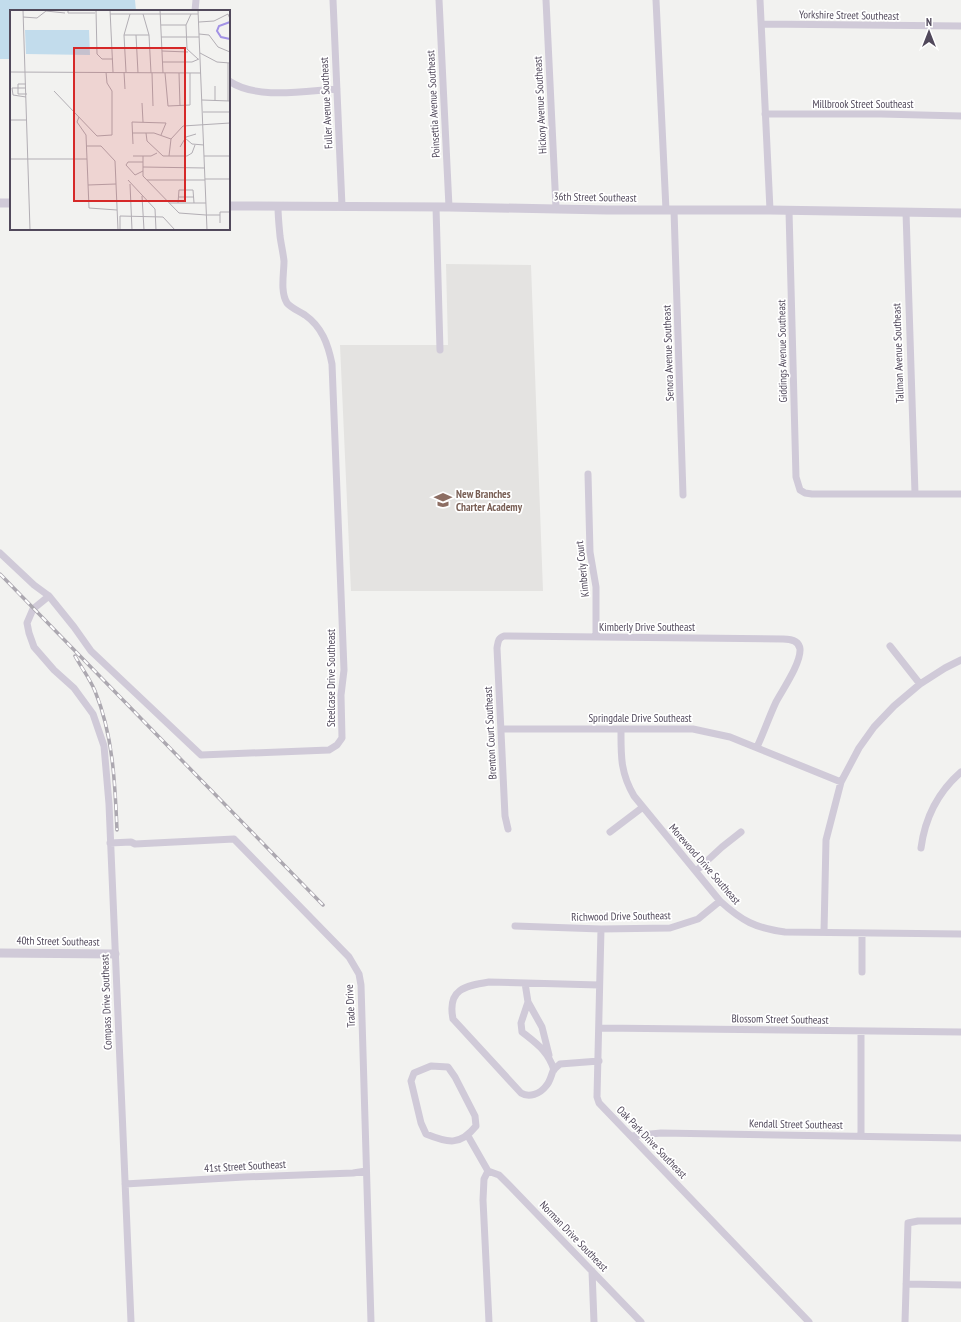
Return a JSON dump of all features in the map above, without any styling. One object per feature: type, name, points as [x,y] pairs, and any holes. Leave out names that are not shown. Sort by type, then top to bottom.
[{"type":"street","points":[[195,10],[196,0]]},
{"type":"street","name":"Fuller Avenue Southeast","points":[[333,0],[342,206]]},
{"type":"street","name":"Poinsettia Avenue Southeast","points":[[439,0],[449,206]]},
{"type":"street","name":"Hickory Avenue Southeast","points":[[546,0],[556,208]]},
{"type":"street","name":"Senora Avenue Southeast","points":[[656,0],[670,210],[683,495]]},
{"type":"street","points":[[760,0],[770,210]]},
{"type":"street","name":"Yorkshire Street Southeast","points":[[762,24],[961,26]]},
{"type":"street","points":[[230,81],[245,88],[264,92],[280,93],[337,89]]},
{"type":"street","name":"Millbrook Street Southeast","points":[[765,114],[961,116]]},
{"type":"street","name":"36th Street Southeast","points":[[230,206],[449,206],[961,213]]},
{"type":"street","name":"Steelcase Drive Southeast","points":[[0,553],[34,585],[49,596],[92,651],[201,755],[329,750],[337,745],[342,738],[341,695],[344,670],[332,364],[325,338],[316,325],[306,315],[288,304],[286,300],[284,291],[284,261],[280,238],[278,206]]},
{"type":"street","points":[[436,207],[440,350]]},
{"type":"street","name":"Giddings Avenue Southeast","points":[[789,211],[796,476],[800,490],[812,494],[865,495],[915,493]]},
{"type":"street","name":"Tallman Avenue Southeast","points":[[906,212],[915,493]]},
{"type":"street","name":"Kimberly Court","points":[[588,474],[590,552],[596,587],[596,637]]},
{"type":"street","points":[[915,493],[961,494]]},
{"type":"street","name":"Compass Drive Southeast","points":[[49,596],[33,609],[27,623],[34,647],[54,670],[74,688],[93,714],[104,746],[108,792],[131,1322]]},
{"type":"street","name":"Kimberly Drive Southeast","points":[[500,637],[509,635],[783,639],[794,641],[798,643],[800,649],[795,668],[776,702],[757,747]]},
{"type":"street","name":"Brenton Court Southeast","points":[[500,637],[497,648],[505,816],[508,829]]},
{"type":"street","points":[[890,646],[920,684]]},
{"type":"street","points":[[824,932],[826,840],[841,782],[859,748],[874,727],[894,706],[920,684],[961,660]]},
{"type":"street","name":"Springdale Drive Southeast","points":[[501,729],[693,729],[730,737],[841,782]]},
{"type":"street","name":"Morewood Drive Southeast","points":[[621,729],[621,761],[626,783],[643,807],[720,901],[734,914],[752,925],[785,932],[961,934]]},
{"type":"street","points":[[921,848],[926,823],[933,806],[943,791],[960,775]]},
{"type":"street","points":[[610,832],[643,807]]},
{"type":"street","points":[[696,871],[741,832]]},
{"type":"street","name":"Trade Drive","points":[[110,843],[131,842],[135,844],[234,839],[349,957],[359,974],[361,985],[371,1322]]},
{"type":"street","name":"Richwood Drive Southeast","points":[[515,926],[601,929],[670,928],[698,919],[720,901]]},
{"type":"street","name":"Oak Park Drive Southeast","points":[[601,929],[597,1097],[599,1103],[809,1322]]},
{"type":"street","points":[[862,933],[862,972]]},
{"type":"street","name":"40th Street Southeast","points":[[0,953],[115,954]]},
{"type":"street","points":[[599,985],[490,982],[472,985],[461,989],[454,997],[451,1009],[453,1019],[521,1092],[526,1095],[532,1095],[547,1086],[554,1070],[560,1064],[599,1061]]},
{"type":"street","points":[[525,983],[528,1002],[542,1027],[554,1070]]},
{"type":"street","points":[[528,1002],[521,1023],[522,1032],[542,1048],[550,1059]]},
{"type":"street","name":"Blossom Street Southeast","points":[[599,1028],[961,1032]]},
{"type":"street","points":[[861,1031],[861,1136]]},
{"type":"street","points":[[431,1066],[448,1067],[455,1077],[475,1116],[476,1126],[468,1136],[452,1141],[426,1134],[421,1123],[411,1081],[414,1073],[431,1066]]},
{"type":"street","name":"Kendall Street Southeast","points":[[631,1136],[661,1133],[961,1138]]},
{"type":"street","points":[[468,1136],[488,1171],[484,1179],[483,1200],[489,1322]]},
{"type":"street","name":"41st Street Southeast","points":[[125,1184],[244,1176],[353,1173],[366,1171]]},
{"type":"street","name":"Norman Drive Southeast","points":[[488,1171],[499,1175],[641,1322]]},
{"type":"street","points":[[905,1322],[908,1223],[918,1221],[961,1221]]},
{"type":"street","points":[[592,1271],[594,1322]]},
{"type":"street","points":[[906,1284],[961,1285]]},
{"type":"shaded area","points":[[0,0],[135,0],[136,10],[10,10],[10,59],[0,59]]},
{"type":"shaded area","name":"New Branches Charter Academy","points":[[446,264],[531,265],[543,591],[351,591],[340,345],[448,345]]},
{"type":"railway","points":[[0,574],[323,905]]},
{"type":"railway","points":[[75,656],[91,682],[106,725],[114,777],[117,830]]},
{"type":"place","name":"New Branches Charter Academy","points":[[443,500]]}]
